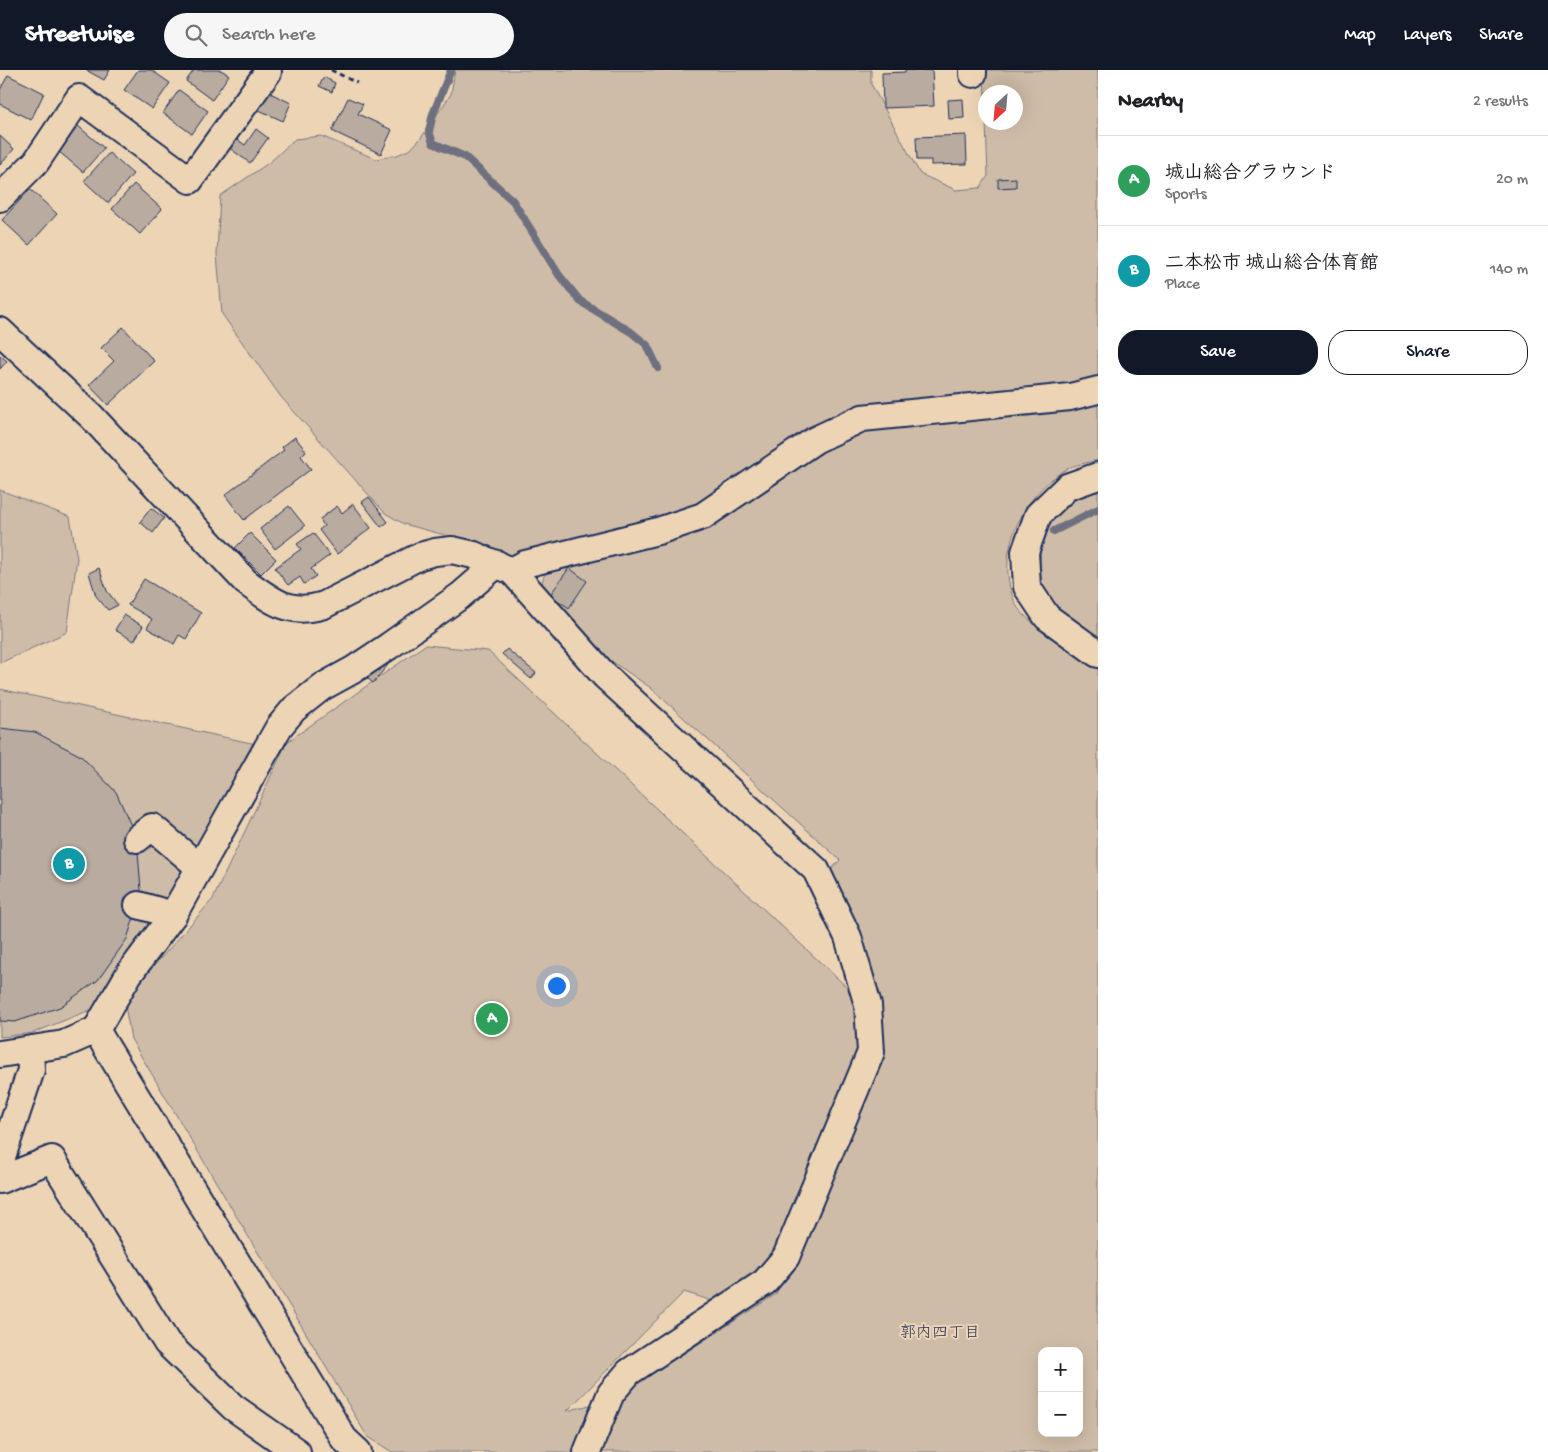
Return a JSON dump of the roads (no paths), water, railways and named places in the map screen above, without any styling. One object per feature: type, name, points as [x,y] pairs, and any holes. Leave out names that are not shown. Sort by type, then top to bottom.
[{"type":"street","points":[[0,198],[36,162],[79,98],[190,180],[268,72]]},
{"type":"street","points":[[0,331],[92,417],[246,582],[271,601],[291,608],[309,610],[324,605],[420,556],[435,552],[452,550],[474,555],[504,568],[605,676],[816,870],[848,937],[868,1005],[871,1052],[786,1257],[764,1282],[629,1372],[610,1393],[587,1452]]},
{"type":"street","points":[[0,1054],[64,1044],[96,1030],[129,974],[174,915],[279,727],[294,709],[322,687],[353,670],[504,568],[658,531],[702,516],[815,440],[862,418],[1070,397],[1098,390]]},
{"type":"street","points":[[1098,476],[1067,487],[1038,515],[1025,552],[1027,587],[1047,617],[1098,654]]},
{"type":"street","points":[[137,839],[152,827],[200,867]]},
{"type":"street","points":[[138,905],[174,915]]},
{"type":"street","points":[[96,1030],[344,1439],[358,1452]]},
{"type":"street","points":[[0,1163],[31,1070],[30,1050]]},
{"type":"street","points":[[0,1180],[52,1159],[167,1343],[233,1407],[297,1452]]},
{"type":"waterway","points":[[451,70],[433,114],[429,131],[433,143],[465,157],[513,201],[559,275],[580,301],[631,332],[647,345],[658,368]]},
{"type":"waterway","points":[[1054,531],[1098,509]]},
{"type":"place","name":"二本松市 城山総合体育館","points":[[69,864]]},
{"type":"place","name":"城山総合グラウンド","points":[[492,1019]]},
{"type":"district","name":"郭内四丁目","points":[[940,1331]]}]
